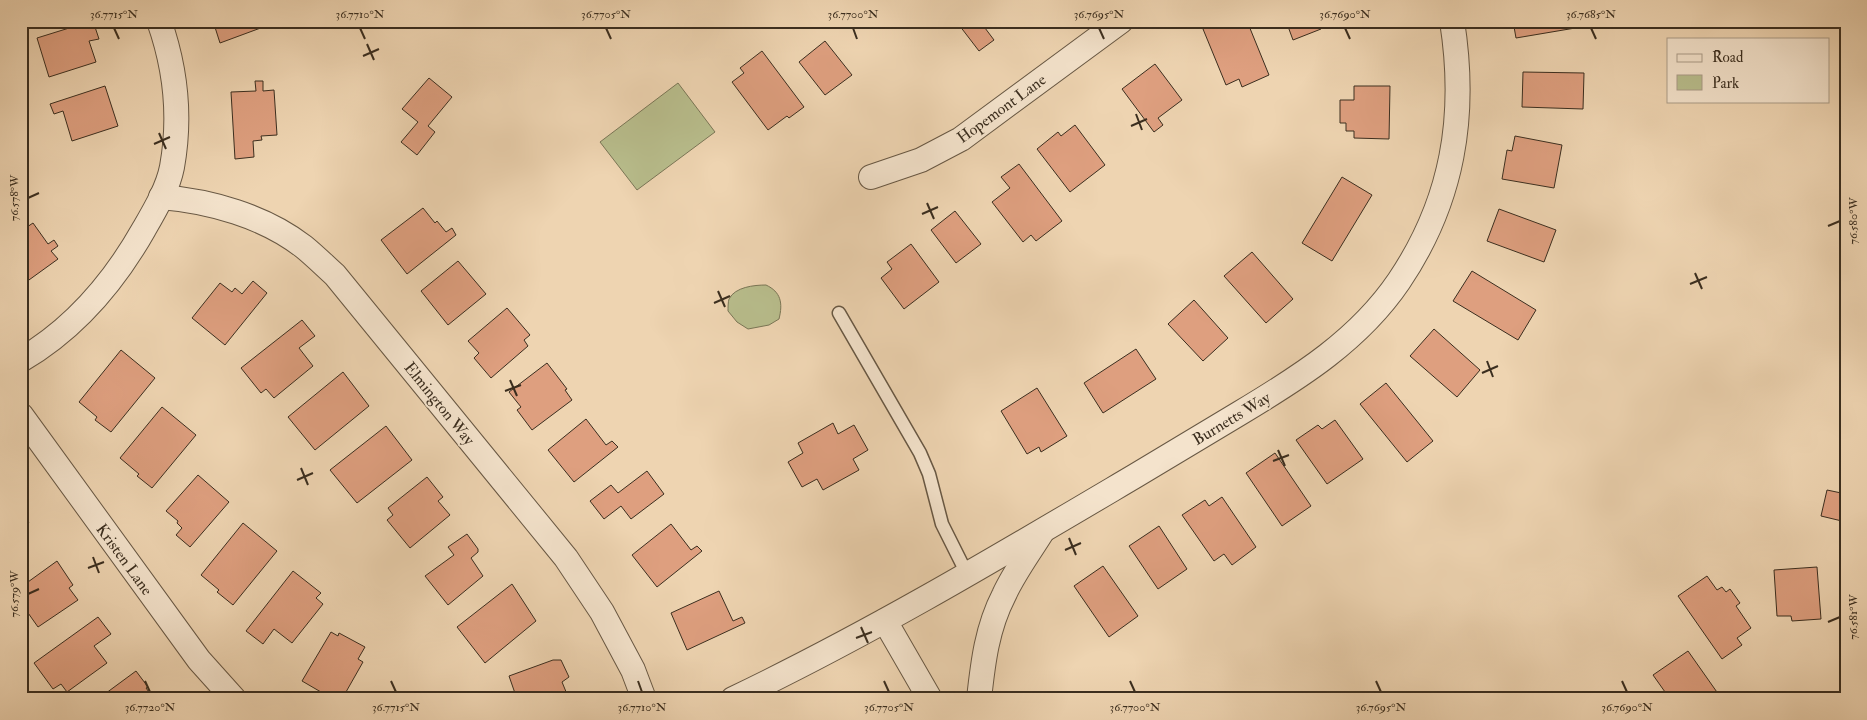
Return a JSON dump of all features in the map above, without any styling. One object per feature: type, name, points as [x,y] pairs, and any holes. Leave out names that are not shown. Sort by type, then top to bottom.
[{"type":"street","points":[[21,360],[35,352],[73,322],[100,294],[129,256],[161,197],[172,169],[177,128],[176,87],[168,46],[159,21]]},
{"type":"street","name":"Hopemont Lane","points":[[871,177],[921,160],[961,139],[1121,21]]},
{"type":"street","name":"Burnetts Way","points":[[885,620],[1043,531],[1293,382],[1332,353],[1368,320],[1398,282],[1424,241],[1439,205],[1454,150],[1458,103],[1457,55],[1452,21]]},
{"type":"street","name":"Elmington Way","points":[[161,197],[181,199],[233,211],[274,228],[304,246],[335,275],[566,558],[602,612],[633,670],[644,699]]},
{"type":"street","name":"Kristen Lane","points":[[21,415],[199,660],[234,699]]},
{"type":"street","points":[[979,699],[983,658],[991,625],[1004,594],[1043,531]]},
{"type":"street","points":[[734,699],[885,620],[930,699]]},
{"type":"lane","points":[[839,313],[920,454],[929,474],[942,524],[967,574]]},
{"type":"green space","points":[[678,83],[715,132],[637,190],[600,142]]},
{"type":"green space","points":[[766,285],[775,291],[780,299],[779,319],[769,325],[748,329],[737,322],[728,311],[729,299],[740,289]]},
{"type":"building","points":[[86,21],[93,21],[99,39],[89,41],[96,62],[49,77],[37,38],[82,24]]},
{"type":"building","points":[[213,21],[264,21],[266,26],[220,43]]},
{"type":"building","points":[[956,21],[992,21],[985,28],[994,40],[979,51]]},
{"type":"building","points":[[1221,21],[1247,21],[1269,75],[1242,87],[1239,79],[1226,85],[1203,29]]},
{"type":"building","points":[[1286,21],[1317,21],[1321,29],[1293,40]]},
{"type":"building","points":[[1513,21],[1593,21],[1593,25],[1516,38]]},
{"type":"building","points":[[825,41],[852,75],[825,95],[799,62]]},
{"type":"building","points":[[762,51],[804,107],[789,118],[787,116],[768,130],[732,82],[744,73],[740,68]]},
{"type":"building","points":[[1155,64],[1182,100],[1158,118],[1163,125],[1154,132],[1122,89]]},
{"type":"building","points":[[1523,72],[1584,73],[1583,109],[1522,107]]},
{"type":"building","points":[[429,78],[452,97],[428,126],[435,132],[417,155],[401,142],[418,122],[402,109]]},
{"type":"building","points":[[255,81],[263,81],[263,91],[274,90],[277,135],[261,136],[262,140],[253,141],[254,157],[235,159],[231,92],[256,91]]},
{"type":"building","points":[[105,86],[118,126],[72,141],[63,111],[54,114],[50,104]]},
{"type":"building","points":[[1354,86],[1390,86],[1389,139],[1354,138],[1354,131],[1346,131],[1346,123],[1340,123],[1340,100],[1354,100]]},
{"type":"building","points":[[1075,125],[1105,165],[1070,192],[1037,149],[1058,132],[1061,136]]},
{"type":"building","points":[[1515,136],[1562,145],[1554,188],[1502,179],[1507,150],[1512,151]]},
{"type":"building","points":[[1019,164],[1062,221],[1036,241],[1031,235],[1023,242],[992,202],[1010,188],[1001,177]]},
{"type":"building","points":[[1342,177],[1372,195],[1332,261],[1302,243]]},
{"type":"building","points":[[423,208],[435,223],[437,221],[446,232],[452,228],[456,235],[407,274],[381,240]]},
{"type":"building","points":[[1499,209],[1556,230],[1544,262],[1487,241]]},
{"type":"building","points":[[955,211],[981,244],[956,263],[931,230]]},
{"type":"building","points":[[33,223],[48,244],[54,240],[58,246],[51,251],[58,259],[22,285],[21,231]]},
{"type":"building","points":[[911,244],[939,282],[904,309],[881,278],[892,269],[887,262]]},
{"type":"building","points":[[1252,252],[1293,299],[1266,323],[1224,276]]},
{"type":"building","points":[[458,261],[486,294],[448,325],[421,291]]},
{"type":"building","points":[[1472,271],[1536,310],[1518,340],[1453,301]]},
{"type":"building","points":[[253,281],[267,293],[225,345],[192,318],[220,283],[232,292],[235,288],[242,294]]},
{"type":"building","points":[[1194,300],[1228,338],[1203,361],[1168,324]]},
{"type":"building","points":[[507,308],[530,335],[524,340],[528,346],[491,378],[474,358],[479,353],[468,341]]},
{"type":"building","points":[[302,320],[315,336],[299,348],[313,366],[274,398],[266,389],[261,393],[241,368]]},
{"type":"building","points":[[1434,329],[1480,370],[1457,397],[1410,356]]},
{"type":"building","points":[[1136,349],[1156,379],[1103,413],[1084,383]]},
{"type":"building","points":[[121,350],[155,378],[111,432],[95,420],[97,417],[79,402]]},
{"type":"building","points":[[547,363],[567,389],[565,390],[572,400],[532,430],[517,410],[521,407],[509,392]]},
{"type":"building","points":[[343,372],[369,406],[315,450],[288,417]]},
{"type":"building","points":[[1386,383],[1433,441],[1407,462],[1360,404]]},
{"type":"building","points":[[1037,388],[1067,436],[1041,452],[1039,447],[1027,454],[1001,411]]},
{"type":"building","points":[[162,407],[196,435],[152,488],[137,476],[139,474],[120,458]]},
{"type":"building","points":[[586,419],[606,445],[612,441],[618,447],[574,482],[548,450]]},
{"type":"building","points":[[1335,420],[1363,459],[1327,484],[1296,440],[1318,425],[1322,429]]},
{"type":"building","points":[[833,423],[838,434],[854,425],[868,450],[853,459],[859,470],[823,490],[817,479],[802,487],[788,462],[803,453],[798,443]]},
{"type":"building","points":[[386,426],[412,460],[357,503],[330,470]]},
{"type":"building","points":[[1275,453],[1311,506],[1282,526],[1246,473]]},
{"type":"building","points":[[647,471],[664,494],[631,519],[621,506],[604,519],[590,501],[611,485],[618,493]]},
{"type":"building","points":[[198,475],[229,502],[190,547],[176,535],[182,528],[177,523],[178,521],[166,511]]},
{"type":"building","points":[[427,477],[443,497],[438,501],[450,515],[410,548],[387,520],[393,515],[388,508]]},
{"type":"building","points":[[1827,490],[1846,494],[1846,522],[1821,516]]},
{"type":"building","points":[[1222,497],[1256,547],[1232,565],[1224,554],[1214,561],[1182,515],[1205,500],[1209,506]]},
{"type":"building","points":[[21,512],[29,523],[21,529]]},
{"type":"building","points":[[243,523],[277,551],[233,605],[201,575]]},
{"type":"building","points":[[671,524],[691,550],[697,546],[702,551],[657,587],[632,555]]},
{"type":"building","points":[[1159,526],[1187,569],[1158,589],[1129,546]]},
{"type":"building","points":[[467,534],[478,549],[478,552],[471,558],[483,576],[448,605],[425,576],[454,555],[448,547]]},
{"type":"building","points":[[57,561],[73,585],[69,588],[78,600],[38,627],[21,603],[21,587]]},
{"type":"building","points":[[1103,566],[1138,616],[1109,637],[1074,586]]},
{"type":"building","points":[[1817,567],[1821,619],[1792,621],[1791,616],[1777,616],[1774,570]]},
{"type":"building","points":[[293,571],[321,593],[316,598],[323,604],[292,643],[274,629],[263,644],[246,631]]},
{"type":"building","points":[[1707,576],[1717,590],[1722,587],[1726,592],[1730,589],[1740,603],[1736,606],[1751,628],[1737,638],[1742,645],[1722,659],[1678,596]]},
{"type":"building","points":[[512,584],[536,621],[485,663],[457,627]]},
{"type":"building","points":[[719,591],[733,621],[742,617],[745,623],[687,650],[671,613]]},
{"type":"building","points":[[98,617],[111,634],[94,646],[107,663],[67,692],[61,684],[53,689],[34,663]]},
{"type":"building","points":[[331,632],[338,636],[339,633],[365,647],[358,659],[363,662],[342,699],[333,699],[302,681]]},
{"type":"building","points":[[1688,651],[1719,695],[1713,699],[1670,699],[1653,675]]},
{"type":"building","points":[[553,660],[561,660],[569,677],[562,682],[569,699],[517,699],[509,676]]},
{"type":"building","points":[[136,671],[154,699],[98,699]]}]
